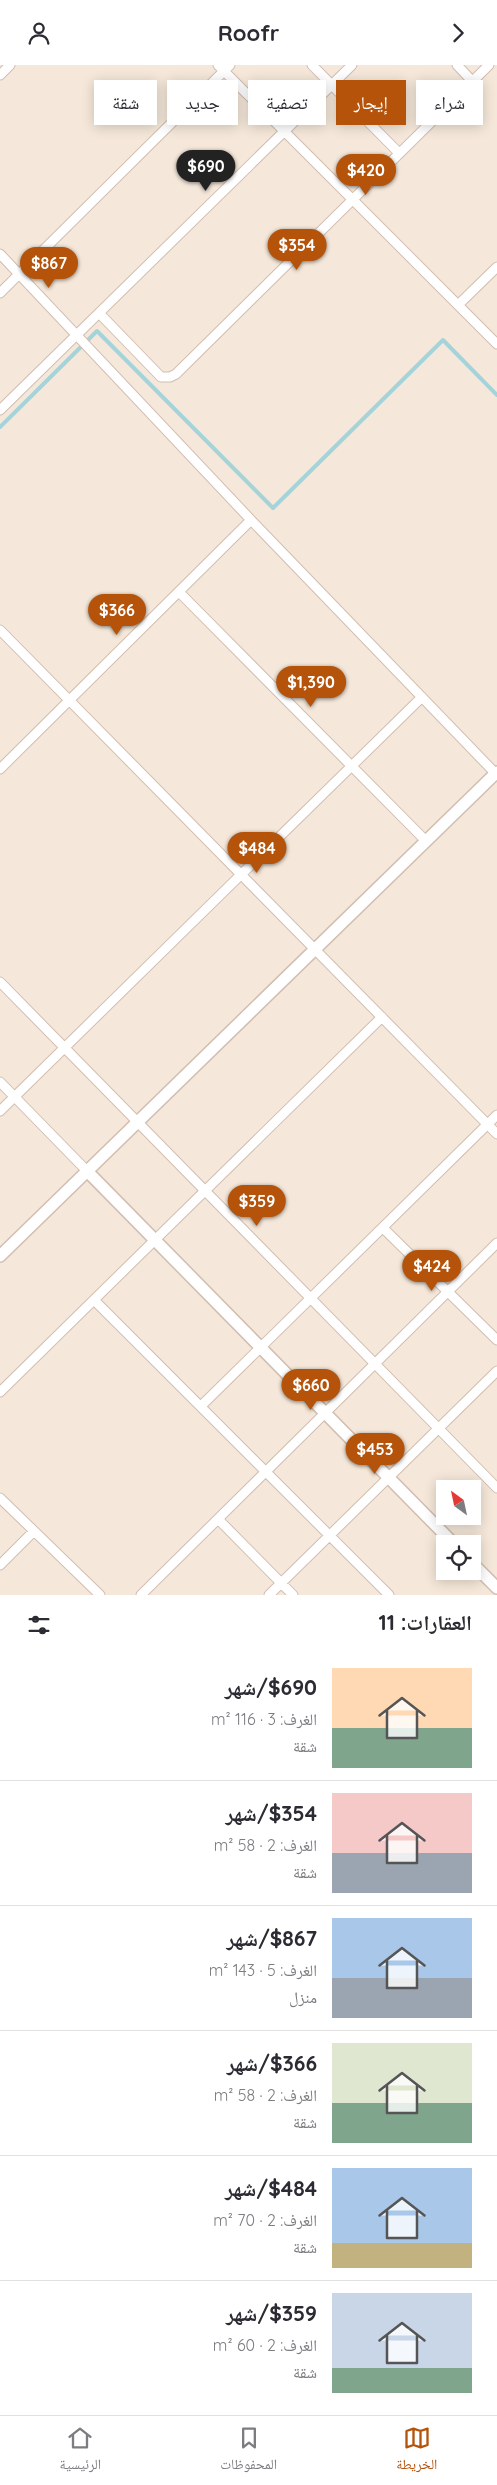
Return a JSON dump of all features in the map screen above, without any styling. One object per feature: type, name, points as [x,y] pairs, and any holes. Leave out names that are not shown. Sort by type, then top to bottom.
[{"type":"street","points":[[0,75],[10,65]]},
{"type":"street","points":[[312,65],[399,153]]},
{"type":"street","points":[[0,411],[352,65]]},
{"type":"street","points":[[457,65],[471,80]]},
{"type":"street","points":[[473,80],[489,65]]},
{"type":"street","points":[[0,293],[224,67],[284,132],[497,344]]},
{"type":"street","points":[[99,313],[162,377],[170,377],[427,125]]},
{"type":"street","points":[[0,254],[251,520],[496,773],[0,1256]]},
{"type":"street","points":[[458,305],[497,267]]},
{"type":"street","points":[[0,769],[251,520]]},
{"type":"street","points":[[179,592],[426,841]]},
{"type":"street","points":[[0,630],[497,1134]]},
{"type":"street","points":[[0,1111],[239,874],[422,697]]},
{"type":"street","points":[[0,983],[65,1046],[310,1299],[497,1488]]},
{"type":"street","points":[[0,1392],[382,1017]]},
{"type":"street","points":[[0,1082],[445,1535]]},
{"type":"street","points":[[202,1406],[497,1115]]},
{"type":"street","points":[[383,1228],[497,1340]]},
{"type":"street","points":[[141,1595],[497,1243]]},
{"type":"street","points":[[94,1300],[389,1595]]},
{"type":"street","points":[[269,1595],[497,1371]]},
{"type":"street","points":[[0,1498],[100,1595]]},
{"type":"street","points":[[218,1519],[293,1595]]},
{"type":"street","points":[[0,1565],[34,1531]]},
{"type":"street","points":[[481,1572],[497,1589],[492,1595]]},
{"type":"shaded area","points":[[0,65],[497,65],[497,1595],[0,1595]]},
{"type":"waterway","points":[[0,427],[97,331],[273,508],[443,340],[497,395]]}]
